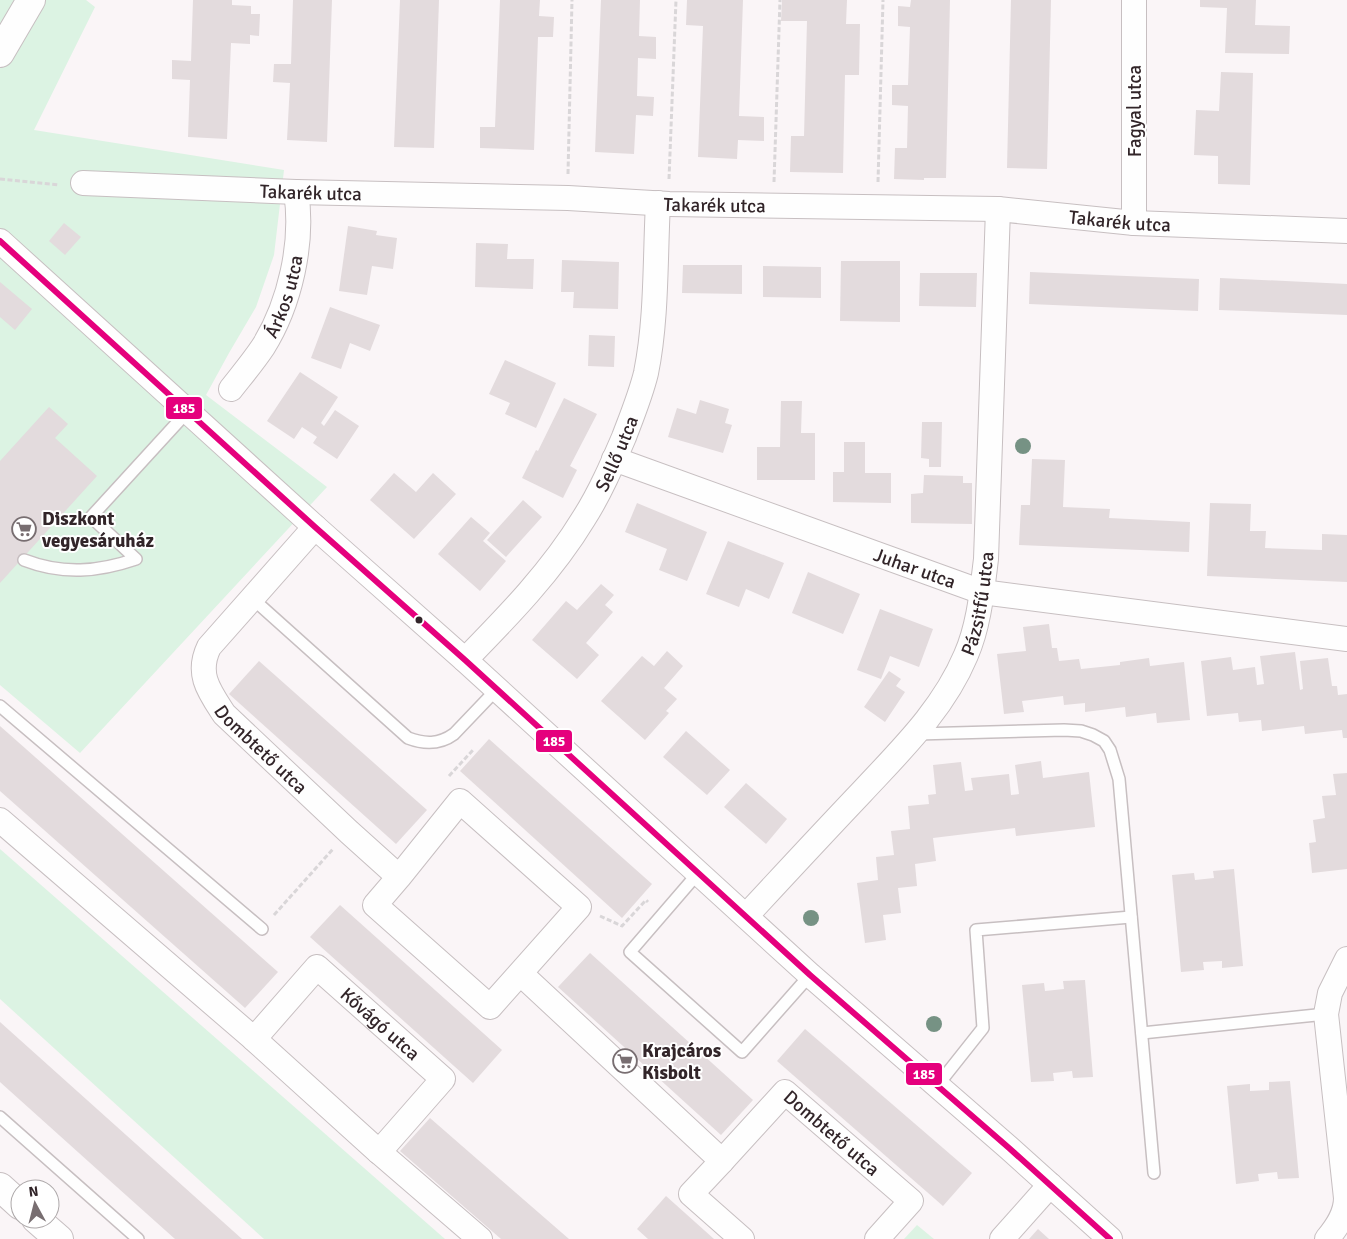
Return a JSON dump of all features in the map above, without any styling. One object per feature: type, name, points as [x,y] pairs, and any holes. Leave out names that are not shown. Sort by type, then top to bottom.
[{"type":"street","points":[[0,53],[31,0]]},
{"type":"street","name":"Fagyal utca","points":[[1134,0],[1134,223]]},
{"type":"street","name":"Takarék utca","points":[[84,183],[296,192],[568,198],[663,203],[998,209],[1134,223],[1347,231]]},
{"type":"street","name":"Árkos utca","points":[[231,389],[264,345],[284,304],[296,250],[298,209],[296,192]]},
{"type":"street","name":"Sellő utca","points":[[465,660],[520,602],[561,553],[585,518],[614,459],[633,414],[646,374],[652,331],[663,203]]},
{"type":"street","name":"Pázsitfű utca","points":[[746,916],[917,734],[952,683],[966,654],[974,630],[982,592],[987,550],[998,209]]},
{"type":"street","points":[[0,241],[810,974],[1110,1239]]},
{"type":"street","name":"Juhar utca","points":[[614,459],[982,592],[1347,639]]},
{"type":"street","name":"Dombtető utca","points":[[315,527],[209,647],[203,667],[205,678],[211,695],[224,714],[399,877]]},
{"type":"street","points":[[460,801],[579,907],[490,1007],[375,905],[399,877],[460,801]]},
{"type":"street","points":[[0,820],[254,1039],[378,1152],[480,1239]]},
{"type":"street","points":[[1328,1239],[1340,1221],[1346,1205],[1346,1198],[1326,1014],[1330,993],[1347,959]]},
{"type":"street","name":"Kővágó utca","points":[[254,1039],[317,967],[443,1079],[378,1152]]},
{"type":"street","points":[[521,974],[722,1161]]},
{"type":"street","name":"Dombtető utca","points":[[742,1239],[691,1194],[785,1092],[911,1201],[877,1239]]},
{"type":"street","points":[[1002,1239],[1050,1185]]},
{"type":"street","points":[[0,1187],[10,1196]]},
{"type":"street","points":[[48,1229],[59,1239]]},
{"type":"lane","points":[[24,560],[36,564],[77,570],[98,570],[136,559],[91,517],[188,411]]},
{"type":"lane","points":[[253,599],[408,738],[418,742],[428,743],[447,739],[497,689]]},
{"type":"lane","points":[[0,706],[262,929]]},
{"type":"lane","points":[[917,734],[1064,730],[1087,733],[1104,741],[1110,750],[1119,779],[1154,1173]]},
{"type":"lane","points":[[699,872],[630,952],[742,1052],[810,974]]},
{"type":"lane","points":[[937,1086],[983,1028],[976,930],[1131,917]]},
{"type":"lane","points":[[1142,1033],[1326,1014]]},
{"type":"lane","points":[[0,1117],[131,1237]]},
{"type":"path","points":[[568,198],[572,0]]},
{"type":"path","points":[[663,203],[676,0]]},
{"type":"path","points":[[773,205],[780,0]]},
{"type":"path","points":[[878,207],[883,0]]},
{"type":"path","points":[[0,179],[76,187],[84,183]]},
{"type":"path","points":[[449,776],[473,750]]},
{"type":"path","points":[[262,929],[349,832]]},
{"type":"path","points":[[622,926],[646,900]]},
{"type":"green space","points":[[0,0],[86,0],[95,7],[34,130],[284,170],[274,255],[256,307],[206,395],[327,487],[80,753],[0,685]]},
{"type":"green space","points":[[0,849],[445,1239],[264,1239],[0,999]]},
{"type":"green space","points":[[917,1225],[934,1239],[904,1239]]},
{"type":"building","points":[[193,0],[232,0],[232,5],[251,6],[251,14],[260,14],[259,36],[250,35],[250,44],[231,43],[227,139],[188,137],[190,80],[172,79],[172,60],[191,61]]},
{"type":"building","points":[[293,0],[332,0],[327,142],[287,140],[290,83],[273,82],[274,64],[291,64]]},
{"type":"building","points":[[400,0],[439,0],[434,148],[394,147]]},
{"type":"building","points":[[500,0],[540,0],[539,16],[554,17],[553,37],[538,37],[534,150],[480,148],[480,127],[495,127]]},
{"type":"building","points":[[601,0],[640,0],[639,36],[656,37],[656,59],[638,58],[637,96],[654,97],[653,116],[636,115],[634,154],[595,152]]},
{"type":"building","points":[[687,0],[743,0],[739,116],[764,117],[764,141],[738,140],[737,159],[698,157],[703,26],[686,25]]},
{"type":"building","points":[[782,0],[847,0],[846,24],[860,24],[859,75],[845,75],[843,173],[790,172],[791,136],[804,136],[807,21],[781,21]]},
{"type":"building","points":[[911,0],[950,0],[946,178],[924,178],[924,180],[894,179],[895,148],[907,148],[908,106],[892,105],[892,85],[908,85],[910,27],[898,26],[898,6],[910,7]]},
{"type":"building","points":[[1011,0],[1051,0],[1047,169],[1007,168]]},
{"type":"building","points":[[1200,0],[1256,0],[1255,25],[1290,26],[1289,54],[1225,53],[1227,8],[1200,7]]},
{"type":"building","points":[[1221,72],[1253,73],[1250,185],[1218,184],[1218,156],[1194,155],[1196,110],[1219,111]]},
{"type":"building","points":[[64,223],[81,237],[65,255],[49,241]]},
{"type":"building","points":[[348,226],[377,231],[376,235],[397,238],[393,269],[372,266],[367,295],[339,291]]},
{"type":"building","points":[[476,243],[508,244],[507,259],[534,259],[533,289],[475,287]]},
{"type":"building","points":[[562,260],[619,262],[618,309],[573,308],[574,292],[561,292]]},
{"type":"building","points":[[841,261],[900,261],[900,322],[840,321]]},
{"type":"building","points":[[683,265],[742,265],[742,294],[682,293]]},
{"type":"building","points":[[763,266],[821,267],[821,298],[763,297]]},
{"type":"building","points":[[1030,272],[1199,279],[1198,311],[1029,304]]},
{"type":"building","points":[[920,273],[977,273],[976,307],[919,306]]},
{"type":"building","points":[[1220,278],[1347,284],[1347,315],[1219,310]]},
{"type":"building","points":[[0,282],[32,309],[15,330],[0,317]]},
{"type":"building","points":[[330,307],[380,325],[370,351],[350,343],[341,369],[311,358]]},
{"type":"building","points":[[589,335],[615,336],[614,367],[588,366]]},
{"type":"building","points":[[505,360],[556,383],[536,428],[505,414],[510,403],[489,394]]},
{"type":"building","points":[[300,372],[338,397],[321,423],[324,426],[335,410],[359,426],[337,459],[313,443],[317,437],[302,427],[294,439],[267,421]]},
{"type":"building","points":[[564,398],[597,414],[570,466],[577,470],[563,498],[522,478],[536,450],[538,451]]},
{"type":"building","points":[[700,400],[729,409],[725,423],[732,425],[723,453],[668,437],[677,408],[696,414]]},
{"type":"building","points":[[781,401],[802,401],[801,433],[815,433],[815,480],[757,480],[757,447],[780,447]]},
{"type":"building","name":"Diszkont vegyesáruház","points":[[49,407],[68,424],[55,438],[97,476],[0,583],[0,461]]},
{"type":"building","points":[[922,422],[942,422],[941,467],[929,467],[929,459],[921,458]]},
{"type":"building","points":[[844,442],[865,442],[865,473],[891,473],[891,503],[833,502],[833,472],[844,472]]},
{"type":"building","points":[[1032,459],[1065,460],[1063,507],[1110,509],[1109,518],[1190,522],[1189,552],[1019,545],[1021,505],[1030,505]]},
{"type":"building","points":[[394,473],[416,492],[433,473],[456,494],[414,539],[370,500]]},
{"type":"building","points":[[924,475],[963,476],[963,483],[972,483],[972,524],[911,523],[911,494],[923,493]]},
{"type":"building","points":[[523,500],[542,517],[506,557],[487,540]]},
{"type":"building","points":[[637,503],[707,532],[687,581],[659,570],[667,549],[625,532]]},
{"type":"building","points":[[1210,503],[1251,504],[1250,531],[1266,531],[1265,548],[1322,550],[1322,534],[1347,535],[1347,582],[1207,576]]},
{"type":"building","points":[[471,517],[490,533],[483,541],[506,561],[480,591],[438,554]]},
{"type":"building","points":[[728,541],[784,563],[769,599],[746,589],[739,607],[706,594]]},
{"type":"building","points":[[808,572],[860,594],[843,634],[792,613]]},
{"type":"building","points":[[601,584],[614,595],[605,605],[613,612],[586,643],[599,655],[577,679],[532,640],[566,601],[577,610]]},
{"type":"building","points":[[880,609],[933,629],[919,667],[890,656],[881,679],[857,670]]},
{"type":"building","points":[[1049,624],[1052,648],[1057,648],[1059,661],[1079,659],[1081,669],[1120,665],[1120,662],[1149,658],[1150,666],[1184,662],[1190,720],[1157,723],[1156,713],[1126,717],[1125,707],[1085,712],[1085,703],[1064,705],[1063,696],[1022,701],[1024,712],[1004,714],[997,654],[1026,651],[1023,627]]},
{"type":"building","points":[[667,651],[683,666],[664,688],[677,699],[666,711],[669,713],[645,740],[601,701],[642,656],[654,666]]},
{"type":"building","points":[[1295,652],[1300,690],[1303,689],[1300,661],[1328,658],[1332,686],[1337,686],[1338,695],[1347,694],[1347,738],[1343,738],[1342,730],[1305,734],[1304,726],[1262,731],[1261,720],[1239,722],[1238,713],[1207,716],[1201,661],[1231,657],[1233,670],[1255,667],[1257,685],[1264,684],[1260,656]]},
{"type":"building","points":[[259,661],[427,810],[396,844],[229,694]]},
{"type":"building","points":[[889,671],[901,679],[896,686],[905,692],[885,722],[864,707]]},
{"type":"building","points":[[0,726],[278,972],[245,1008],[0,791]]},
{"type":"building","points":[[686,731],[730,770],[707,795],[663,757]]},
{"type":"building","points":[[489,739],[652,884],[622,918],[460,771]]},
{"type":"building","points":[[1041,761],[1043,778],[1089,772],[1095,827],[1016,836],[1015,828],[933,838],[936,861],[915,864],[917,886],[898,888],[901,913],[883,915],[886,940],[865,943],[857,883],[878,880],[876,857],[894,855],[891,831],[910,829],[908,806],[929,804],[928,795],[936,794],[933,765],[961,762],[965,791],[973,790],[971,778],[1009,774],[1011,795],[1019,794],[1015,765]]},
{"type":"building","points":[[1347,773],[1347,869],[1312,873],[1309,843],[1316,842],[1313,820],[1325,818],[1322,796],[1336,795],[1333,774]]},
{"type":"building","points":[[746,783],[787,819],[766,844],[724,807]]},
{"type":"building","points":[[1234,869],[1243,966],[1222,968],[1222,961],[1203,962],[1204,970],[1181,972],[1172,875],[1194,873],[1195,880],[1214,878],[1213,871]]},
{"type":"building","points":[[340,905],[502,1050],[473,1083],[310,937]]},
{"type":"building","points":[[590,953],[753,1100],[721,1135],[558,987]]},
{"type":"building","points":[[1085,980],[1093,1077],[1073,1078],[1072,1071],[1053,1073],[1054,1081],[1031,1082],[1022,985],[1044,983],[1045,991],[1064,989],[1063,981]]},
{"type":"building","points":[[0,1022],[242,1239],[175,1239],[89,1162],[0,1082]]},
{"type":"building","points":[[805,1029],[972,1173],[943,1206],[777,1061]]},
{"type":"building","points":[[1290,1081],[1299,1178],[1278,1179],[1277,1172],[1258,1174],[1259,1181],[1236,1184],[1227,1086],[1250,1084],[1250,1091],[1269,1090],[1269,1082]]},
{"type":"building","points":[[430,1118],[569,1239],[501,1239],[400,1151]]},
{"type":"building","points":[[666,1196],[714,1239],[648,1239],[637,1229]]},
{"type":"building","points":[[1038,1229],[1049,1239],[1029,1239]]},
{"type":"transit line","name":"185","points":[[0,241],[315,527],[465,660],[810,975],[1009,1148],[1110,1239]]},
{"type":"place","name":"Diszkont vegyesáruház","points":[[24,529]]},
{"type":"place","name":"Krajcáros Kisbolt","points":[[625,1061]]}]
